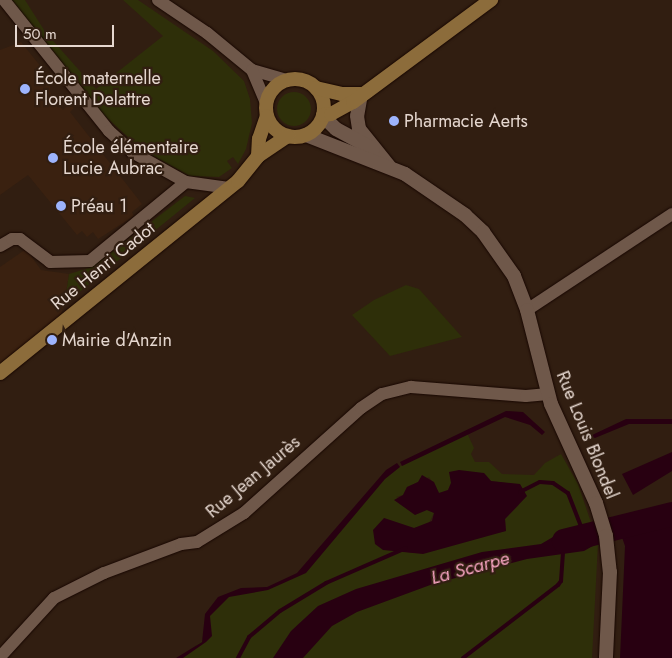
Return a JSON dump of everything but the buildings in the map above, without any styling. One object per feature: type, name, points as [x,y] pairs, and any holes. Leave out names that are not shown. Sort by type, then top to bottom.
[{"type":"main road","points":[[323,115],[331,114],[361,94],[491,0]]},
{"type":"main road","points":[[258,156],[259,139],[274,89],[288,80],[306,81],[316,88],[342,94],[361,94]]},
{"type":"main road","points":[[267,110],[275,129],[288,136],[306,135],[317,128],[323,115],[323,100],[316,88]]},
{"type":"main road","name":"Rue Henri Cadot","points":[[0,373],[229,188],[258,156],[288,136]]},
{"type":"street","points":[[4,0],[109,131],[132,152],[186,182],[229,188]]},
{"type":"street","points":[[158,0],[207,33],[252,70],[288,80]]},
{"type":"street","points":[[252,70],[267,110]]},
{"type":"street","points":[[361,94],[357,122],[390,166]]},
{"type":"street","points":[[323,115],[336,128],[378,152]]},
{"type":"street","points":[[306,135],[390,166]]},
{"type":"street","name":"Rue Louis Blondel","points":[[390,166],[464,215],[483,232],[514,276],[527,310],[548,394],[604,529],[610,572],[606,658]]},
{"type":"street","points":[[0,246],[12,239],[20,239],[50,262],[90,261],[186,182]]},
{"type":"street","points":[[527,310],[672,214]]},
{"type":"street","name":"Rue Jean Jaurès","points":[[0,657],[54,598],[104,573],[181,544],[197,542],[244,513],[361,408],[382,394],[411,387],[526,396],[548,394]]},
{"type":"shaded area","points":[[12,0],[25,0],[46,33],[96,89],[163,36],[123,0],[138,0],[213,51],[244,81],[250,99],[252,123],[246,149],[238,164],[233,157],[227,161],[232,168],[219,177],[190,176],[141,149],[104,115]]},
{"type":"shaded area","name":"École élémentaire Lucie Aubrac","points":[[21,42],[50,78],[50,92],[55,100],[63,110],[70,103],[74,108],[70,112],[142,204],[132,212],[134,216],[98,239],[93,232],[87,237],[82,231],[77,235],[28,175],[0,195],[0,50]]},
{"type":"shaded area","points":[[294,92],[301,93],[306,97],[310,102],[310,116],[306,121],[301,125],[294,126],[287,125],[282,121],[278,116],[277,109],[278,102],[282,97],[287,93]]},
{"type":"shaded area","points":[[185,196],[195,198],[77,294],[65,300],[69,274],[92,267]]},
{"type":"shaded area","points":[[26,249],[41,270],[69,274],[65,300],[61,315],[0,364],[0,267]]},
{"type":"shaded area","points":[[406,285],[419,289],[462,337],[390,356],[352,315],[374,300]]},
{"type":"shaded area","points":[[467,433],[474,448],[471,454],[475,462],[489,462],[502,474],[534,475],[545,463],[561,454],[578,484],[598,543],[592,658],[180,658],[202,641],[211,610],[231,593],[264,590],[301,574],[387,473]],"holes":[[[477,473],[484,473],[491,481],[520,485],[524,493],[518,506],[505,519],[506,531],[466,539],[428,552],[411,553],[395,549],[384,518],[414,528],[428,525],[434,513],[396,497],[403,495],[407,487],[429,477],[439,493],[448,490],[451,483]]]},
{"type":"water","points":[[506,411],[523,412],[545,432],[542,435],[530,425],[505,417],[402,466],[400,462]]},
{"type":"water","points":[[626,419],[672,419],[672,424],[629,424],[595,438],[590,436]]},
{"type":"water","points":[[672,452],[672,471],[633,495],[622,474]]},
{"type":"water","points":[[397,463],[400,467],[385,479],[306,573],[268,590],[229,597],[210,616],[212,636],[183,658],[176,658],[202,642],[205,614],[218,597],[241,588],[267,587],[297,573],[386,470]]},
{"type":"water","points":[[459,470],[484,473],[491,481],[520,484],[527,496],[505,519],[506,531],[423,554],[383,550],[375,544],[373,530],[384,518],[414,528],[432,521],[434,513],[427,510],[415,515],[394,500],[403,495],[407,487],[418,482],[422,475],[434,482],[439,493],[448,490],[451,483],[449,472]]},
{"type":"water","points":[[672,505],[672,658],[620,658],[625,546],[617,523]]},
{"type":"water","points":[[591,522],[598,543],[584,551],[527,559],[433,584],[357,612],[332,626],[303,658],[273,658],[291,631],[318,606],[356,589],[482,552],[541,544],[553,537],[575,534],[589,527]]},
{"type":"waterway","points":[[520,492],[540,482],[553,483],[568,493],[584,534]]},
{"type":"waterway","name":"La Scarpe","points":[[564,541],[672,514]]},
{"type":"waterway","points":[[238,658],[249,637],[280,611],[326,583],[406,548]]},
{"type":"waterway","points":[[463,658],[558,585],[561,581],[563,551]]},
{"type":"place","name":"École maternelle Florent Delattre","points":[[25,89]]},
{"type":"place","name":"Pharmacie Aerts","points":[[394,121]]},
{"type":"place","name":"École élémentaire Lucie Aubrac","points":[[53,158]]},
{"type":"place","name":"Préau 1","points":[[61,206]]},
{"type":"place","name":"Mairie d'Anzin","points":[[52,340]]}]
